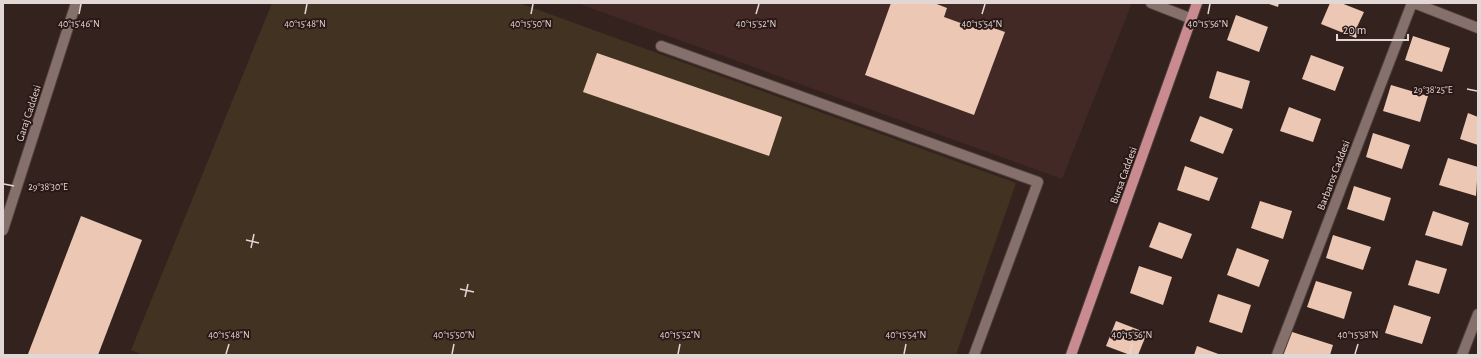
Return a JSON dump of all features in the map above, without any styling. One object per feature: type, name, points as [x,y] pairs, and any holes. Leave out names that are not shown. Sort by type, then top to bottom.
[{"type":"main road","name":"Bursa Caddesi","points":[[1071,355],[1197,3]]},
{"type":"street","name":"Garaj Caddesi","points":[[3,230],[76,3]]},
{"type":"street","points":[[1151,3],[1192,19]]},
{"type":"street","points":[[1413,3],[1478,28]]},
{"type":"street","name":"Barbaros Caddesi","points":[[1277,355],[1413,3]]},
{"type":"street","points":[[662,46],[1038,182],[974,355]]},
{"type":"street","points":[[1462,355],[1478,314]]},
{"type":"shaded area","points":[[272,3],[519,3],[1016,183],[956,355],[143,355],[131,350]]},
{"type":"shaded area","points":[[577,3],[1132,3],[1062,179]]},
{"type":"building","points":[[891,3],[934,3],[947,8],[944,17],[980,30],[982,24],[1005,32],[974,115],[865,75]]},
{"type":"building","points":[[1266,3],[1279,3],[1278,7]]},
{"type":"building","points":[[1330,3],[1341,3],[1364,12],[1357,27],[1360,28],[1356,38],[1321,24]]},
{"type":"building","points":[[1236,15],[1268,27],[1259,52],[1227,40]]},
{"type":"building","points":[[1413,36],[1450,48],[1442,72],[1405,60]]},
{"type":"building","points":[[597,53],[782,117],[769,156],[583,92]]},
{"type":"building","points":[[1311,55],[1344,67],[1335,91],[1302,79]]},
{"type":"building","points":[[1217,71],[1250,81],[1242,109],[1209,98]]},
{"type":"building","points":[[1391,85],[1428,96],[1420,122],[1383,111]]},
{"type":"building","points":[[1289,107],[1321,119],[1313,142],[1280,131]]},
{"type":"building","points":[[1468,113],[1478,117],[1478,145],[1460,139]]},
{"type":"building","points":[[1200,116],[1233,129],[1223,154],[1190,141]]},
{"type":"building","points":[[1373,133],[1410,145],[1402,169],[1366,157]]},
{"type":"building","points":[[1448,158],[1478,167],[1476,196],[1439,185]]},
{"type":"building","points":[[1185,166],[1218,178],[1209,201],[1177,190]]},
{"type":"building","points":[[1354,186],[1391,198],[1384,221],[1347,209]]},
{"type":"building","points":[[1260,201],[1292,211],[1283,239],[1251,228]]},
{"type":"building","points":[[1433,211],[1469,223],[1462,246],[1425,235]]},
{"type":"building","points":[[81,216],[142,240],[98,355],[30,355],[28,354]]},
{"type":"building","points":[[1159,222],[1192,234],[1182,259],[1149,247]]},
{"type":"building","points":[[1333,235],[1371,247],[1363,270],[1326,258]]},
{"type":"building","points":[[1237,248],[1269,260],[1259,287],[1227,275]]},
{"type":"building","points":[[1416,260],[1447,269],[1439,294],[1408,285]]},
{"type":"building","points":[[1139,266],[1172,277],[1163,305],[1130,293]]},
{"type":"building","points":[[1316,281],[1352,292],[1344,319],[1307,307]]},
{"type":"building","points":[[1218,294],[1251,305],[1242,333],[1209,322]]},
{"type":"building","points":[[1394,305],[1431,317],[1422,344],[1385,333]]},
{"type":"building","points":[[1116,321],[1147,333],[1138,355],[1130,355],[1106,346]]},
{"type":"building","points":[[1289,331],[1333,345],[1330,355],[1281,355]]},
{"type":"building","points":[[1197,346],[1221,355],[1194,355]]}]
